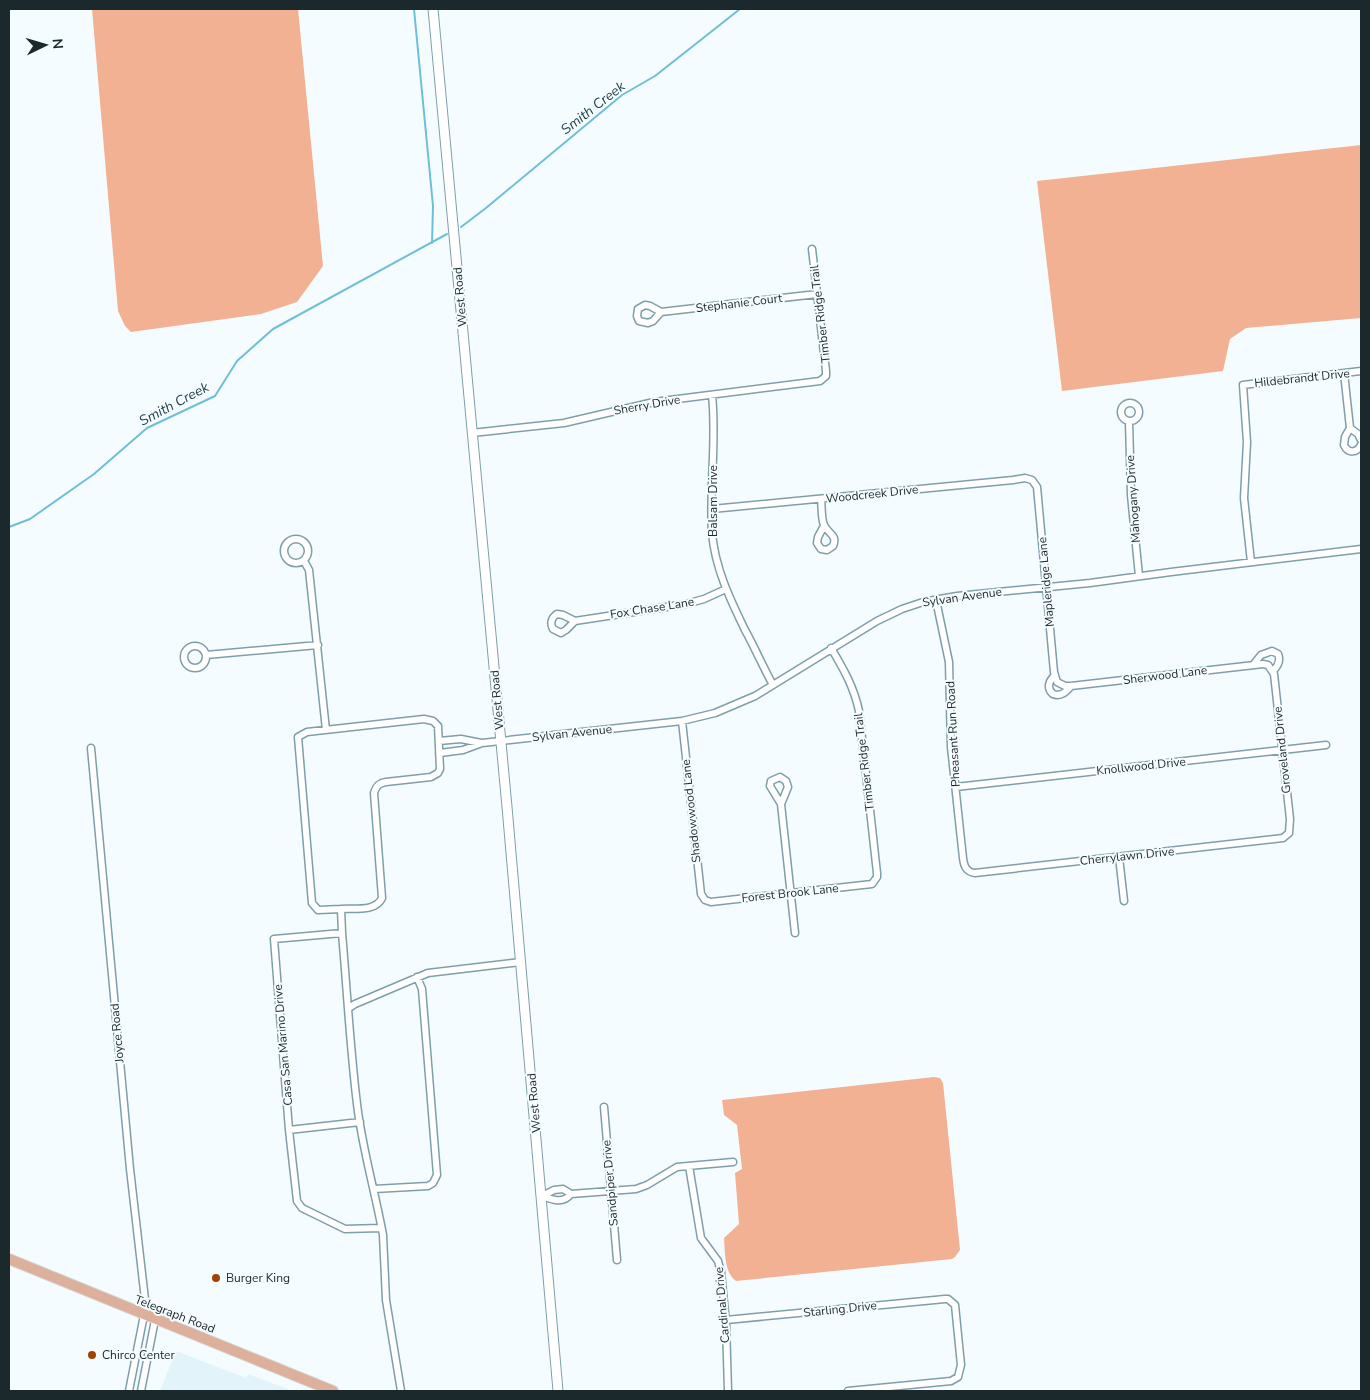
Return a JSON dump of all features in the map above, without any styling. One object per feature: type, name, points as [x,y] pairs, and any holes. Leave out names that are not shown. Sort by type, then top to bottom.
[{"type":"main road","name":"Telegraph Road","points":[[9,1259],[333,1391]]},
{"type":"street","name":"West Road","points":[[433,9],[521,962],[558,1391]]},
{"type":"street","name":"Timber Ridge Trail","points":[[812,249],[826,371],[823,379]]},
{"type":"street","name":"Stephanie Court","points":[[661,312],[817,294]]},
{"type":"street","name":"Hildebrandt Drive","points":[[1250,562],[1244,498],[1248,442],[1243,385],[1361,371]]},
{"type":"street","points":[[1344,373],[1350,428],[1344,440],[1345,448],[1353,452],[1361,446]]},
{"type":"street","name":"Sherry Drive","points":[[472,433],[564,422],[648,403],[816,383],[823,379]]},
{"type":"street","name":"Balsam Drive","points":[[712,395],[715,431],[712,531],[715,558],[726,589],[773,685]]},
{"type":"street","name":"Mahogany Drive","points":[[1129,422],[1131,496],[1139,576]]},
{"type":"street","points":[[1350,428],[1358,434],[1361,440]]},
{"type":"street","name":"Woodcreek Drive","points":[[712,509],[1025,478],[1032,480]]},
{"type":"street","name":"Mapleridge Lane","points":[[1032,480],[1037,487],[1054,674],[1059,684]]},
{"type":"street","points":[[822,499],[824,526]]},
{"type":"street","name":"Sylvan Avenue","points":[[482,743],[682,721],[728,709],[744,702],[892,613],[913,605],[936,600],[1361,549]]},
{"type":"street","points":[[304,561],[309,570],[326,730]]},
{"type":"street","name":"Fox Chase Lane","points":[[576,621],[686,604],[704,599],[726,589]]},
{"type":"street","name":"Pheasant Run Road","points":[[936,600],[949,662],[951,739],[963,858],[966,869]]},
{"type":"street","points":[[206,655],[318,645]]},
{"type":"street","name":"Timber Ridge Trail","points":[[831,648],[847,676],[859,710],[877,872],[875,881]]},
{"type":"street","name":"Groveland Drive","points":[[1253,665],[1261,655],[1272,651],[1278,654],[1278,666],[1271,669],[1282,750],[1290,829],[1288,835]]},
{"type":"street","name":"Sherwood Lane","points":[[1059,684],[1071,686],[1262,664],[1271,669]]},
{"type":"street","points":[[1054,674],[1048,686],[1053,694],[1059,696],[1071,686]]},
{"type":"street","points":[[427,719],[433,721],[438,726],[440,769],[435,776],[386,782],[377,787],[374,793],[382,898],[373,907],[318,910],[312,903],[298,737],[303,733],[326,730],[427,719]]},
{"type":"street","name":"Shadowwood Lane","points":[[682,721],[701,894],[705,900]]},
{"type":"street","points":[[439,741],[462,739],[482,743]]},
{"type":"street","points":[[440,753],[463,750],[482,743]]},
{"type":"street","name":"Knollwood Drive","points":[[956,787],[1326,745]]},
{"type":"street","name":"Joyce Road","points":[[91,748],[130,1169],[149,1317]]},
{"type":"street","points":[[781,804],[796,933]]},
{"type":"street","name":"Cherrylawn Drive","points":[[966,869],[975,873],[1283,838],[1288,835]]},
{"type":"street","points":[[1119,857],[1124,901]]},
{"type":"street","name":"Forest Brook Lane","points":[[705,900],[716,901],[867,885],[875,881]]},
{"type":"street","points":[[341,910],[360,1122],[382,1228],[386,1300],[401,1391]]},
{"type":"street","name":"Casa San Marino Drive","points":[[342,933],[274,939],[295,1196],[299,1206],[345,1229],[382,1228]]},
{"type":"street","points":[[349,1008],[417,977],[437,971],[521,962]]},
{"type":"street","points":[[374,1189],[428,1186],[433,1183],[437,1175],[422,990],[417,977]]},
{"type":"street","name":"Sandpiper Drive","points":[[604,1107],[616,1260]]},
{"type":"street","points":[[289,1130],[360,1122]]},
{"type":"street","points":[[542,1196],[554,1190],[563,1189],[572,1194],[641,1188],[677,1168],[734,1162]]},
{"type":"street","name":"Cardinal Drive","points":[[689,1166],[701,1238],[714,1254],[720,1266],[726,1320],[728,1391]]},
{"type":"street","points":[[542,1196],[560,1201],[567,1199],[572,1194]]},
{"type":"street","name":"Starling Drive","points":[[726,1320],[945,1299],[953,1303],[956,1310],[961,1365],[958,1378],[951,1381],[848,1391]]},
{"type":"street","points":[[129,1391],[149,1317]]},
{"type":"street","points":[[141,1391],[149,1317]]},
{"type":"shaded area","points":[[92,9],[298,9],[323,266],[297,302],[261,314],[131,332],[125,326],[118,311]]},
{"type":"shaded area","points":[[1361,145],[1361,318],[1246,328],[1230,339],[1223,371],[1062,391],[1037,181]]},
{"type":"shaded area","points":[[934,1077],[940,1078],[943,1083],[960,1250],[955,1257],[952,1259],[736,1281],[729,1273],[727,1267],[724,1238],[739,1224],[735,1173],[742,1169],[737,1125],[724,1115],[722,1100]]},
{"type":"shaded area","points":[[176,1351],[246,1378],[248,1374],[293,1391],[160,1391]]},
{"type":"waterway","points":[[414,9],[433,206],[432,243]]},
{"type":"waterway","name":"Smith Creek","points":[[461,227],[622,95],[655,76],[740,9]]},
{"type":"waterway","name":"Smith Creek","points":[[9,527],[30,519],[94,474],[147,428],[215,396],[237,361],[273,329],[447,234]]},
{"type":"place","name":"Burger King","points":[[216,1278]]},
{"type":"place","name":"Chirco Center","points":[[92,1355]]}]
